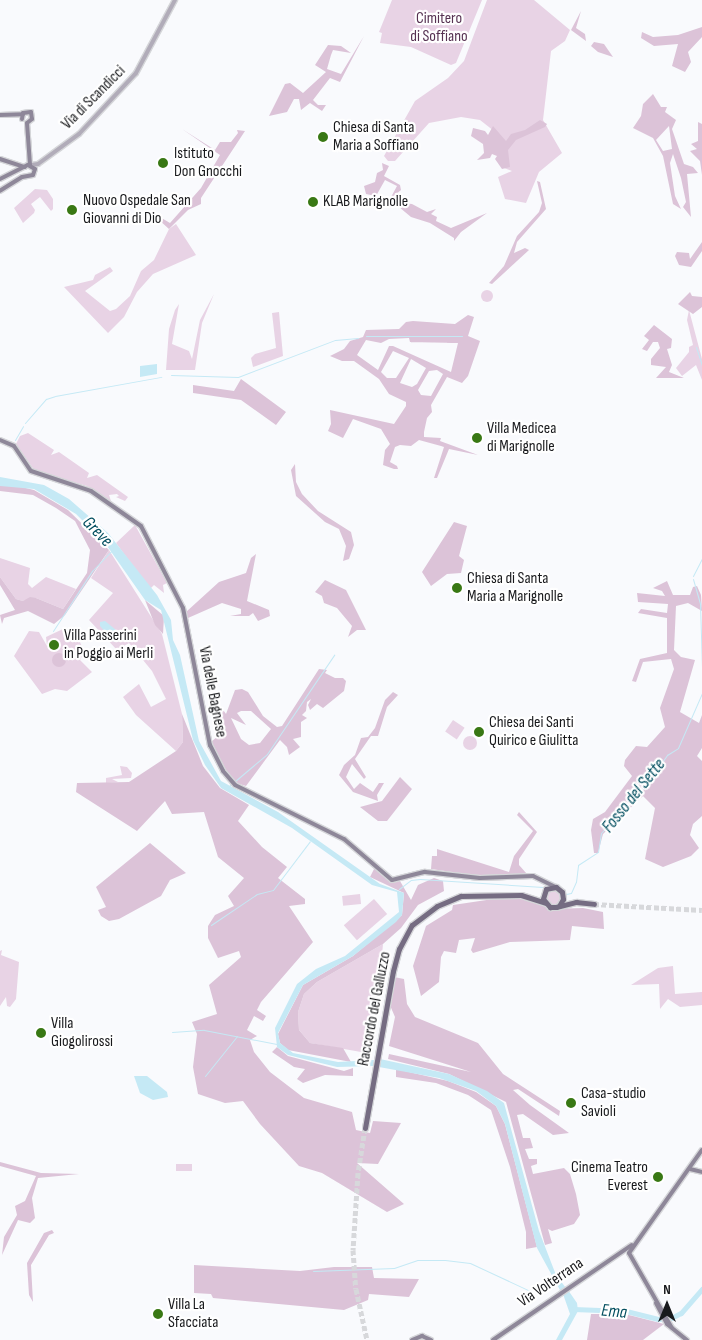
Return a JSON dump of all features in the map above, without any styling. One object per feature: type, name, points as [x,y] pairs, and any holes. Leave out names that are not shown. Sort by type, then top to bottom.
[{"type":"main road","points":[[0,115],[29,112],[32,115],[32,119],[27,123]]},
{"type":"main road","points":[[12,114],[27,123],[31,165],[35,172]]},
{"type":"main road","points":[[22,119],[23,114]]},
{"type":"main road","points":[[0,159],[25,168],[28,176]]},
{"type":"main road","name":"Via di Scandicci","points":[[0,179],[31,165]]},
{"type":"main road","name":"Via di Scandicci","points":[[0,191],[35,172]]},
{"type":"main road","name":"Via delle Bagnese","points":[[0,440],[14,446],[31,471],[91,491],[141,526],[183,608],[208,738],[222,771],[235,785],[344,839],[392,880],[426,872],[480,878],[533,876],[556,887]]},
{"type":"main road","points":[[546,881],[545,903],[550,907],[576,902],[594,904]]},
{"type":"main road","points":[[546,890],[556,887],[564,896],[576,902]]},
{"type":"main road","name":"Raccordo del Galluzzo","points":[[521,896],[546,890]]},
{"type":"main road","name":"Raccordo del Galluzzo","points":[[365,1128],[380,1039],[399,949],[412,926],[450,899],[472,894],[521,896],[545,903]]},
{"type":"main road","points":[[559,906],[564,896]]},
{"type":"main road","points":[[687,1340],[668,1323],[626,1251],[646,1232],[702,1150]]},
{"type":"main road","points":[[690,1169],[702,1172]]},
{"type":"main road","name":"Via Volterrana","points":[[493,1340],[626,1251]]},
{"type":"main road","points":[[412,1340],[422,1336],[431,1340]]},
{"type":"street","name":"Via di Scandicci","points":[[35,172],[51,155],[79,134],[136,73],[176,0]]},
{"type":"street","name":"Via di Scandicci","points":[[31,165],[51,155]]},
{"type":"green space","name":"Cimitero di Soffiano","points":[[392,0],[482,0],[456,63],[451,65],[411,47],[380,43],[382,33],[379,32]]},
{"type":"green space","points":[[487,0],[534,0],[570,30],[565,41],[551,51],[543,120],[562,153],[539,172],[526,203],[505,199],[498,177],[512,171],[504,168],[494,131],[480,120],[461,117],[429,123],[395,161],[388,161],[384,156],[415,101],[448,78],[464,61]]},
{"type":"green space","points":[[35,189],[47,190],[53,199],[53,209],[51,211],[40,197],[31,204],[35,210],[34,213],[23,223],[14,208]]},
{"type":"green space","points":[[176,224],[196,255],[153,274],[137,292],[124,317],[108,333],[64,287],[93,280],[95,275],[110,267],[113,271],[85,291],[110,311],[116,309],[130,296],[141,271],[154,260],[169,229]]},
{"type":"green space","points":[[487,290],[493,296],[487,302],[481,296]]},
{"type":"green space","points":[[214,294],[202,323],[195,370],[166,370],[169,329],[175,310],[179,304],[172,344],[189,351],[192,359],[200,320]]},
{"type":"green space","points":[[689,310],[702,359],[702,380],[696,365],[682,376],[676,368],[689,352],[689,347],[693,345],[687,320]]},
{"type":"green space","points":[[279,312],[283,356],[253,367],[251,358],[255,354],[276,348],[272,313]]},
{"type":"green space","points":[[28,433],[54,450],[51,455],[59,452],[89,473],[87,478],[97,475],[128,497],[125,501],[116,497],[119,496],[117,494],[109,495],[111,501],[87,486],[35,471],[16,444],[20,436]]},
{"type":"green space","points":[[135,525],[167,583],[163,585],[164,593],[154,585],[150,589],[116,543]]},
{"type":"green space","points":[[109,550],[162,634],[182,714],[183,742],[176,751],[136,715],[123,697],[139,684],[151,707],[166,699],[152,671],[129,643],[117,650],[89,620],[113,593],[91,578]]},
{"type":"green space","points":[[0,558],[30,568],[28,584],[32,588],[46,577],[76,589],[63,609],[36,598],[23,601],[16,599],[0,577]]},
{"type":"green space","points":[[63,629],[80,642],[84,652],[80,660],[92,672],[67,691],[55,689],[42,694],[14,656],[29,631],[39,632],[47,646],[46,637]]},
{"type":"green space","points":[[453,720],[465,728],[457,739],[445,732]]},
{"type":"green space","points":[[467,736],[473,736],[477,743],[473,750],[467,750],[463,746],[463,740]]},
{"type":"green space","points":[[120,766],[127,767],[132,773],[131,778],[112,779],[118,782],[106,783],[106,778],[122,775]]},
{"type":"green space","points":[[553,889],[559,891],[561,897],[559,903],[553,905],[547,903],[545,897],[547,891]]},
{"type":"green space","points":[[360,894],[361,904],[343,906],[342,896]]},
{"type":"green space","points":[[374,899],[387,914],[357,940],[344,925]]},
{"type":"green space","points":[[383,944],[374,1045],[361,1052],[310,1043],[299,1030],[298,1012],[304,994],[317,982]]},
{"type":"green space","points":[[2,950],[1,955],[19,962],[16,999],[10,1007],[7,1006],[6,997],[0,1006],[0,951]]},
{"type":"green space","points":[[673,966],[675,994],[702,992],[702,1005],[680,1007],[668,999],[660,1009],[659,984],[631,985],[658,968]]},
{"type":"green space","points":[[176,1164],[192,1164],[192,1171],[176,1171]]},
{"type":"shaded area","points":[[581,11],[576,28],[585,34],[586,41],[571,30]]},
{"type":"shaded area","points":[[702,27],[702,37],[688,52],[691,62],[685,72],[672,66],[678,44],[654,46],[641,38],[642,32],[653,37],[678,35]]},
{"type":"shaded area","points":[[364,36],[340,82],[330,78],[313,100],[318,105],[326,105],[322,111],[310,103],[301,110],[299,99],[294,99],[287,112],[269,116],[285,84],[290,83],[303,93],[326,72],[315,65],[328,45],[341,46],[351,53],[333,50],[327,69],[341,74]]},
{"type":"shaded area","points":[[594,42],[604,44],[613,57],[598,52],[591,46]]},
{"type":"shaded area","points":[[653,94],[661,107],[667,107],[665,112],[676,120],[672,129],[684,164],[693,167],[698,173],[687,174],[691,217],[683,207],[686,202],[673,154],[670,163],[675,196],[681,209],[673,204],[663,156],[653,138],[633,128],[641,116],[643,104]],"holes":[[[669,126],[672,149],[663,151],[656,140]]]},
{"type":"shaded area","points":[[540,120],[547,124],[545,127],[516,140],[508,150],[510,167],[502,169],[495,159],[497,156],[492,154],[490,158],[477,160],[484,153],[483,144],[471,136],[473,128],[485,131],[488,135],[493,126],[506,141],[511,134],[525,130]]},
{"type":"shaded area","points":[[698,122],[702,124],[702,175],[700,161],[690,151],[697,149],[691,144],[698,141]]},
{"type":"shaded area","points":[[182,129],[215,150],[220,142],[231,142],[238,133],[237,130],[245,131],[201,198],[201,204],[188,210],[169,229],[148,210],[170,223],[201,188],[220,155]]},
{"type":"shaded area","points":[[382,163],[389,166],[384,176],[400,185],[401,190],[390,199],[397,186],[385,180],[376,196],[366,194],[364,186],[375,182],[377,173],[383,170]]},
{"type":"shaded area","points":[[537,181],[540,182],[546,209],[517,242],[514,253],[525,248],[529,250],[492,284],[489,283],[504,266],[517,236],[539,212],[542,203]]},
{"type":"shaded area","points":[[393,202],[412,204],[427,212],[436,209],[431,214],[437,217],[436,221],[451,228],[487,213],[461,232],[454,241],[454,238],[430,223],[411,217]]},
{"type":"shaded area","points":[[702,242],[702,251],[691,267],[679,265],[675,256],[677,252],[689,253],[690,259]]},
{"type":"shaded area","points":[[690,292],[692,296],[702,297],[702,307],[693,314],[678,304]]},
{"type":"shaded area","points":[[468,315],[474,317],[468,336],[480,341],[468,376],[462,383],[447,377],[431,405],[432,412],[427,418],[424,437],[441,438],[440,441],[478,455],[449,449],[437,478],[434,478],[444,447],[419,440],[411,446],[400,445],[395,447],[390,462],[397,466],[398,469],[394,469],[383,465],[385,450],[390,444],[381,429],[353,419],[343,438],[328,431],[331,424],[330,410],[394,424],[406,406],[406,402],[389,394],[379,379],[354,361],[342,361],[330,356],[344,349],[350,341],[363,337],[366,330],[399,329],[406,322],[413,321],[455,324]],"holes":[[[409,338],[410,342],[458,343],[451,372],[393,346],[389,346],[378,370],[357,355],[366,340],[381,343],[389,339]],[[393,351],[409,358],[396,378],[387,378],[381,372]],[[411,359],[426,368],[417,384],[412,387],[400,383]],[[437,370],[443,374],[431,396],[421,395],[418,390],[429,371]]]},
{"type":"shaded area","points":[[654,325],[672,339],[671,348],[667,349],[672,365],[669,372],[684,378],[656,378],[666,367],[651,365],[651,359],[660,348],[658,342],[653,342],[647,351],[642,349],[649,340],[644,336]]},
{"type":"shaded area","points":[[241,379],[286,412],[276,425],[241,400],[193,393],[193,385],[234,391]]},
{"type":"shaded area","points":[[295,464],[296,482],[302,494],[318,511],[351,532],[354,545],[349,559],[343,561],[346,546],[339,529],[325,522],[296,496],[291,470]]},
{"type":"shaded area","points":[[13,485],[34,490],[68,510],[109,550],[65,615],[54,624],[28,611],[4,618],[2,624],[0,615],[15,610],[0,585],[0,577],[16,599],[23,601],[30,597],[36,598],[63,609],[87,573],[90,550],[75,521],[56,508],[33,495],[0,491],[0,486]]},
{"type":"shaded area","points":[[454,522],[467,526],[459,556],[464,560],[461,573],[447,574],[431,586],[422,572]]},
{"type":"shaded area","points":[[256,554],[247,601],[269,610],[270,616],[258,621],[253,613],[249,616],[230,616],[241,614],[241,609],[222,603],[188,618],[186,612],[219,582],[246,573],[251,558]]},
{"type":"shaded area","points":[[325,580],[346,590],[366,630],[357,630],[348,637],[352,626],[337,608],[324,603],[322,596],[315,592]]},
{"type":"shaded area","points":[[667,581],[673,595],[690,595],[693,587],[697,586],[701,595],[702,611],[688,603],[676,606],[674,650],[681,657],[695,660],[680,712],[699,723],[702,715],[702,748],[697,756],[702,761],[702,816],[693,824],[690,835],[699,848],[691,856],[663,867],[645,859],[655,808],[643,796],[603,834],[598,853],[594,853],[591,830],[593,819],[605,812],[632,776],[624,766],[625,760],[636,746],[647,747],[665,727],[660,708],[674,669],[671,659],[643,662],[636,682],[632,681],[640,659],[667,653],[667,618],[638,613],[641,609],[667,613],[668,604],[638,602],[637,593],[665,596],[662,591],[653,588]]},
{"type":"shaded area","points":[[145,600],[164,616],[163,634],[155,625]]},
{"type":"shaded area","points":[[59,653],[64,655],[66,660],[64,665],[59,667],[54,665],[52,660],[54,655]]},
{"type":"shaded area","points":[[319,669],[327,670],[325,673],[335,678],[343,678],[346,681],[344,691],[323,708],[317,704],[310,710],[308,705],[311,699],[307,702],[306,711],[302,715],[307,718],[301,722],[301,737],[293,739],[300,747],[289,755],[287,747],[280,740],[246,786],[236,783],[227,776],[211,742],[225,730],[214,710],[221,707],[226,714],[235,690],[242,689],[248,692],[263,716],[277,727],[282,726]],"holes":[[[251,711],[271,729],[260,743],[249,745],[241,739],[231,718],[246,725],[237,713]]]},
{"type":"shaded area","points":[[393,692],[398,695],[387,707],[378,736],[371,736],[355,759],[366,777],[364,779],[352,764],[346,777],[354,789],[360,783],[373,792],[379,783],[384,783],[377,795],[378,801],[353,792],[339,775],[344,765],[355,755],[361,738],[368,737],[375,728],[385,700]]},
{"type":"shaded area","points":[[182,714],[203,766],[220,788],[249,805],[238,821],[262,847],[287,867],[278,878],[305,899],[305,904],[289,906],[313,942],[261,1002],[257,1010],[266,1016],[263,1021],[254,1016],[247,1030],[257,1036],[250,1040],[254,1052],[270,1072],[304,1098],[352,1112],[356,1130],[370,1133],[373,1121],[401,1123],[378,1164],[357,1163],[404,1204],[387,1212],[322,1173],[299,1166],[260,1124],[243,1101],[225,1103],[198,1094],[193,1067],[197,1034],[192,1022],[217,1014],[209,985],[241,957],[239,951],[218,958],[208,938],[208,926],[215,915],[234,906],[228,896],[244,878],[218,857],[204,812],[172,814],[165,801],[137,831],[76,792],[77,783],[129,782],[176,751],[183,742]]},
{"type":"shaded area","points":[[400,777],[412,789],[387,821],[378,821],[360,807],[382,801]]},
{"type":"shaded area","points":[[519,812],[537,832],[519,859],[519,865],[527,874],[487,877],[431,869],[432,856],[437,856],[437,849],[509,872],[514,856],[533,831],[517,815]]},
{"type":"shaded area","points":[[150,843],[186,873],[170,880],[161,896],[119,919],[109,921],[101,916],[98,910],[106,907],[96,887]]},
{"type":"shaded area","points":[[375,867],[390,882],[400,881],[411,900],[418,885],[434,878],[443,881],[444,891],[418,905],[401,928],[383,944],[317,982],[304,994],[298,1012],[299,1030],[310,1043],[343,1048],[351,1062],[288,1050],[280,1043],[278,1034],[303,985],[353,956],[402,915],[404,893],[370,877]]},
{"type":"shaded area","points":[[521,895],[550,909],[583,908],[603,912],[604,929],[572,926],[570,940],[510,942],[473,953],[471,950],[475,938],[459,940],[456,953],[444,951],[441,957],[439,982],[421,996],[413,966],[426,926],[452,910],[453,905]]},
{"type":"shaded area","points":[[394,977],[404,979],[407,1004],[415,1017],[478,1043],[503,1074],[560,1111],[559,1116],[518,1089],[513,1090],[530,1105],[569,1133],[553,1135],[523,1114],[517,1115],[523,1138],[530,1138],[533,1148],[525,1149],[529,1159],[537,1159],[537,1164],[531,1166],[533,1174],[564,1168],[570,1174],[576,1194],[580,1215],[574,1224],[552,1231],[548,1229],[552,1243],[545,1245],[506,1102],[449,1074],[388,1059],[389,1054],[471,1072],[389,1046],[395,1017],[389,1003]]},
{"type":"shaded area","points":[[277,1047],[288,1056],[344,1071],[353,1068],[353,1076],[325,1075],[303,1083],[297,1079],[305,1069],[294,1067],[272,1052]]},
{"type":"shaded area","points":[[396,1069],[448,1081],[476,1092],[496,1106],[505,1124],[537,1247],[526,1249],[526,1232],[510,1167],[491,1110],[468,1095],[436,1083],[396,1077]]},
{"type":"shaded area","points":[[0,1162],[41,1173],[79,1174],[38,1178],[32,1198],[35,1218],[30,1223],[18,1220],[2,1255],[4,1237],[17,1215],[15,1206],[25,1201],[36,1176],[0,1166]]},
{"type":"shaded area","points":[[52,1230],[54,1233],[49,1235],[31,1265],[33,1302],[29,1295],[27,1263],[44,1233]]},
{"type":"shaded area","points":[[194,1265],[300,1271],[334,1267],[372,1267],[374,1278],[419,1279],[409,1297],[369,1294],[368,1300],[344,1310],[213,1298],[211,1294],[194,1293]]},
{"type":"shaded area","points":[[591,1314],[625,1314],[664,1324],[643,1340],[587,1340]]},
{"type":"water","points":[[157,364],[157,374],[140,377],[140,366]]},
{"type":"water","name":"Greve","points":[[0,477],[44,485],[69,499],[108,533],[157,595],[171,620],[173,640],[180,655],[199,741],[221,781],[278,812],[380,884],[404,893],[402,915],[396,922],[353,956],[303,985],[278,1033],[280,1043],[293,1053],[338,1062],[374,1060],[373,1066],[337,1067],[288,1055],[277,1047],[275,1028],[297,984],[316,969],[345,956],[399,912],[397,892],[372,885],[292,828],[221,788],[205,765],[193,740],[161,610],[145,600],[105,543],[76,514],[34,489],[0,486]]},
{"type":"water","points":[[105,621],[116,630],[114,642],[100,626],[100,622]]},
{"type":"water","points":[[380,1059],[449,1074],[487,1091],[504,1103],[539,1231],[556,1275],[566,1288],[561,1292],[537,1248],[505,1124],[496,1106],[476,1091],[439,1078],[379,1067]]},
{"type":"water","points":[[134,1076],[147,1076],[167,1092],[168,1097],[153,1100],[140,1093]]},
{"type":"water","points":[[568,1290],[577,1303],[578,1311],[562,1340],[556,1340],[570,1314],[563,1294]]},
{"type":"waterway","points":[[366,336],[462,336]]},
{"type":"waterway","points":[[171,375],[238,377],[335,340],[358,338]]},
{"type":"waterway","points":[[696,347],[702,366]]},
{"type":"waterway","points":[[25,423],[46,399],[161,377]]},
{"type":"waterway","points":[[15,440],[23,426]]},
{"type":"waterway","name":"Greve","points":[[53,631],[92,571],[111,551]]},
{"type":"waterway","name":"Fosso del Sette","points":[[693,576],[702,558]]},
{"type":"waterway","name":"Fosso del Sette","points":[[693,579],[700,604],[702,669]]},
{"type":"waterway","points":[[228,787],[267,754],[334,655]]},
{"type":"waterway","name":"Fosso del Sette","points":[[566,894],[571,893],[576,882],[578,865],[598,852],[601,833],[646,785],[667,755],[678,748],[702,693]]},
{"type":"waterway","points":[[211,925],[257,894],[273,890],[310,841]]},
{"type":"waterway","name":"Fosso del Sette","points":[[399,889],[411,880],[420,879],[543,887]]},
{"type":"waterway","points":[[172,1032],[204,1030],[277,1044]]},
{"type":"waterway","points":[[205,1076],[237,1036]]},
{"type":"waterway","points":[[313,1271],[394,1268],[417,1260],[445,1260],[470,1263],[530,1291],[556,1285]]},
{"type":"waterway","name":"Ema","points":[[573,1309],[626,1311],[658,1319],[671,1318],[681,1313],[702,1289]]},
{"type":"tunnel","points":[[594,904],[702,910]]},
{"type":"tunnel","points":[[365,1128],[358,1173],[353,1250],[356,1289],[367,1340]]},
{"type":"place","name":"Chiesa di Santa Maria a Soffiano","points":[[323,137]]},
{"type":"place","name":"Istituto Don Gnocchi","points":[[163,163]]},
{"type":"place","name":"KLAB Marignolle","points":[[313,202]]},
{"type":"place","name":"Nuovo Ospedale San Giovanni di Dio","points":[[72,210]]},
{"type":"place","name":"Villa Medicea di Marignolle","points":[[477,438]]},
{"type":"place","name":"Chiesa di Santa Maria a Marignolle","points":[[457,588]]},
{"type":"place","name":"Villa Passerini in Poggio ai Merli","points":[[54,645]]},
{"type":"place","name":"Chiesa dei Santi Quirico e Giulitta","points":[[479,732]]},
{"type":"place","name":"Villa Giogolirossi","points":[[41,1033]]},
{"type":"place","name":"Casa-studio Savioli","points":[[571,1103]]},
{"type":"place","name":"Cinema Teatro Everest","points":[[658,1177]]},
{"type":"place","name":"Villa La Sfacciata","points":[[158,1314]]}]
